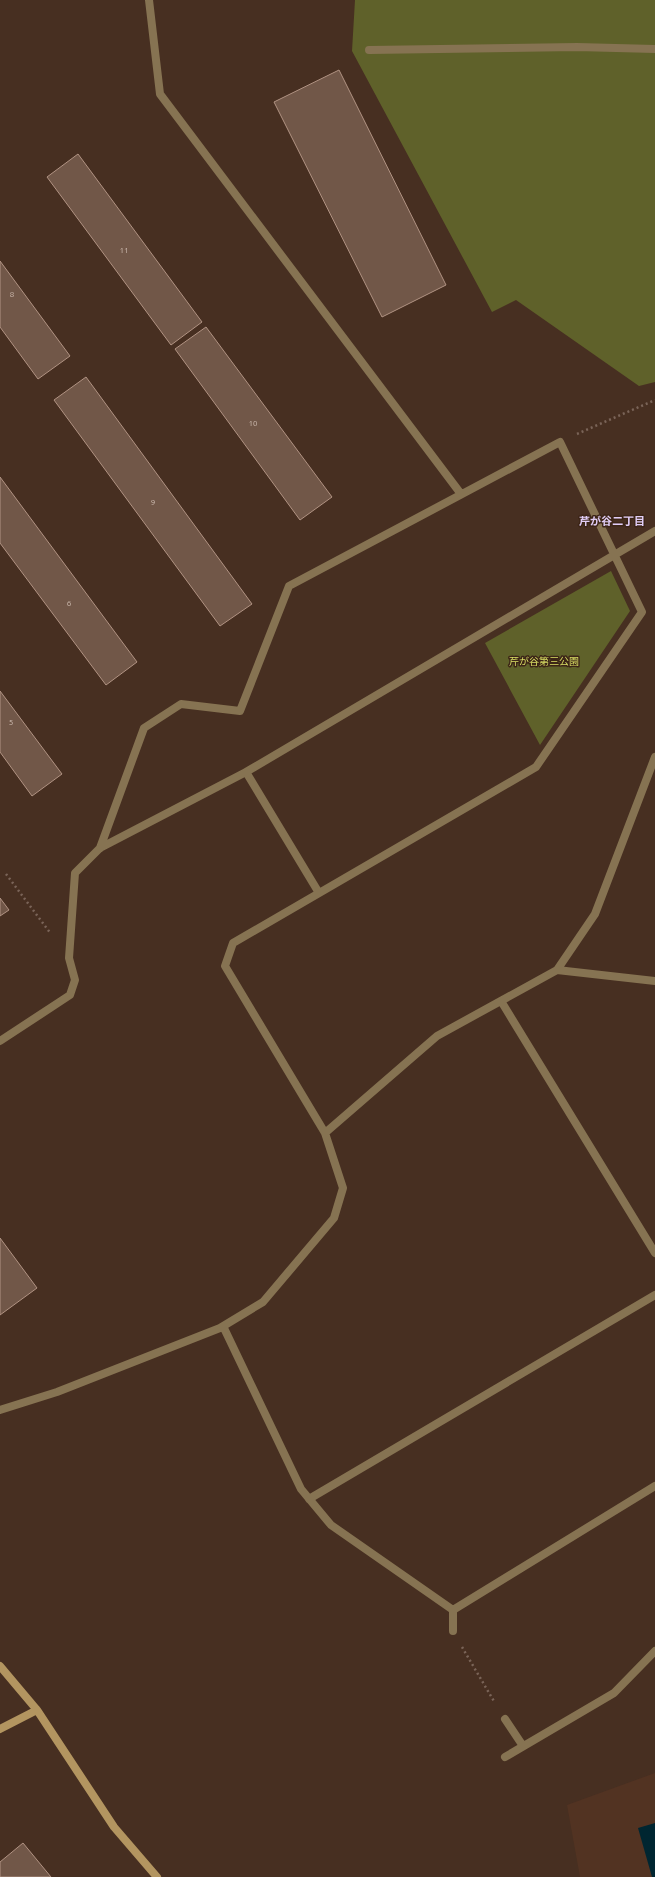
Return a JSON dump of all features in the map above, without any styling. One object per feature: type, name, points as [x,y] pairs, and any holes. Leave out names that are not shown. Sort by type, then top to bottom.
[{"type":"street","points":[[149,0],[160,94],[461,494]]},
{"type":"street","points":[[369,50],[577,47],[655,49]]},
{"type":"street","points":[[0,1410],[64,1389],[223,1326],[263,1302],[334,1218],[342,1188],[325,1133],[225,966],[233,943],[536,767],[642,612],[560,442],[289,586],[240,711],[181,704],[144,728],[100,848]]},
{"type":"street","points":[[0,1041],[70,995],[75,980],[69,958],[75,873],[100,848],[246,772],[655,531]]},
{"type":"street","points":[[325,1133],[437,1036],[557,970],[595,914],[655,757]]},
{"type":"street","points":[[246,772],[319,893]]},
{"type":"street","points":[[557,970],[655,981]]},
{"type":"street","points":[[501,1001],[655,1253]]},
{"type":"street","points":[[309,1499],[655,1295]]},
{"type":"street","points":[[223,1326],[301,1489],[309,1499],[331,1525],[452,1610]]},
{"type":"street","points":[[452,1610],[655,1486]]},
{"type":"street","points":[[452,1610],[453,1631]]},
{"type":"street","points":[[505,1757],[614,1693],[655,1650]]},
{"type":"street","points":[[0,1666],[37,1710],[114,1827],[157,1877]]},
{"type":"street","points":[[0,1729],[37,1710]]},
{"type":"street","points":[[505,1719],[523,1746]]},
{"type":"path","points":[[581,432],[655,400]]},
{"type":"path","points":[[6,874],[54,939]]},
{"type":"path","points":[[453,1631],[505,1719]]},
{"type":"shaded area","points":[[655,1773],[655,1877],[580,1877],[567,1805]]},
{"type":"green space","points":[[355,0],[655,0],[655,382],[639,386],[516,300],[492,312],[352,51]]},
{"type":"green space","name":"芹が谷第三公園","points":[[611,571],[630,611],[540,745],[485,643]]},
{"type":"water","points":[[655,1823],[655,1877],[652,1877],[638,1828]]},
{"type":"building","points":[[339,70],[446,285],[382,317],[274,102]]},
{"type":"building","points":[[78,154],[202,322],[171,345],[47,177]]},
{"type":"building","points":[[0,261],[70,356],[38,379],[0,327]]},
{"type":"building","points":[[206,327],[332,497],[300,520],[175,349]]},
{"type":"building","points":[[86,377],[252,604],[220,626],[54,400]]},
{"type":"building","points":[[0,477],[137,662],[106,685],[0,543]]},
{"type":"building","points":[[0,691],[62,774],[32,796],[0,752]]},
{"type":"building","points":[[0,898],[9,910],[0,916]]},
{"type":"building","points":[[0,1238],[37,1288],[0,1315]]},
{"type":"building","points":[[23,1843],[51,1877],[0,1877],[0,1862]]},
{"type":"district","name":"芹が谷二丁目","points":[[612,521]]}]
